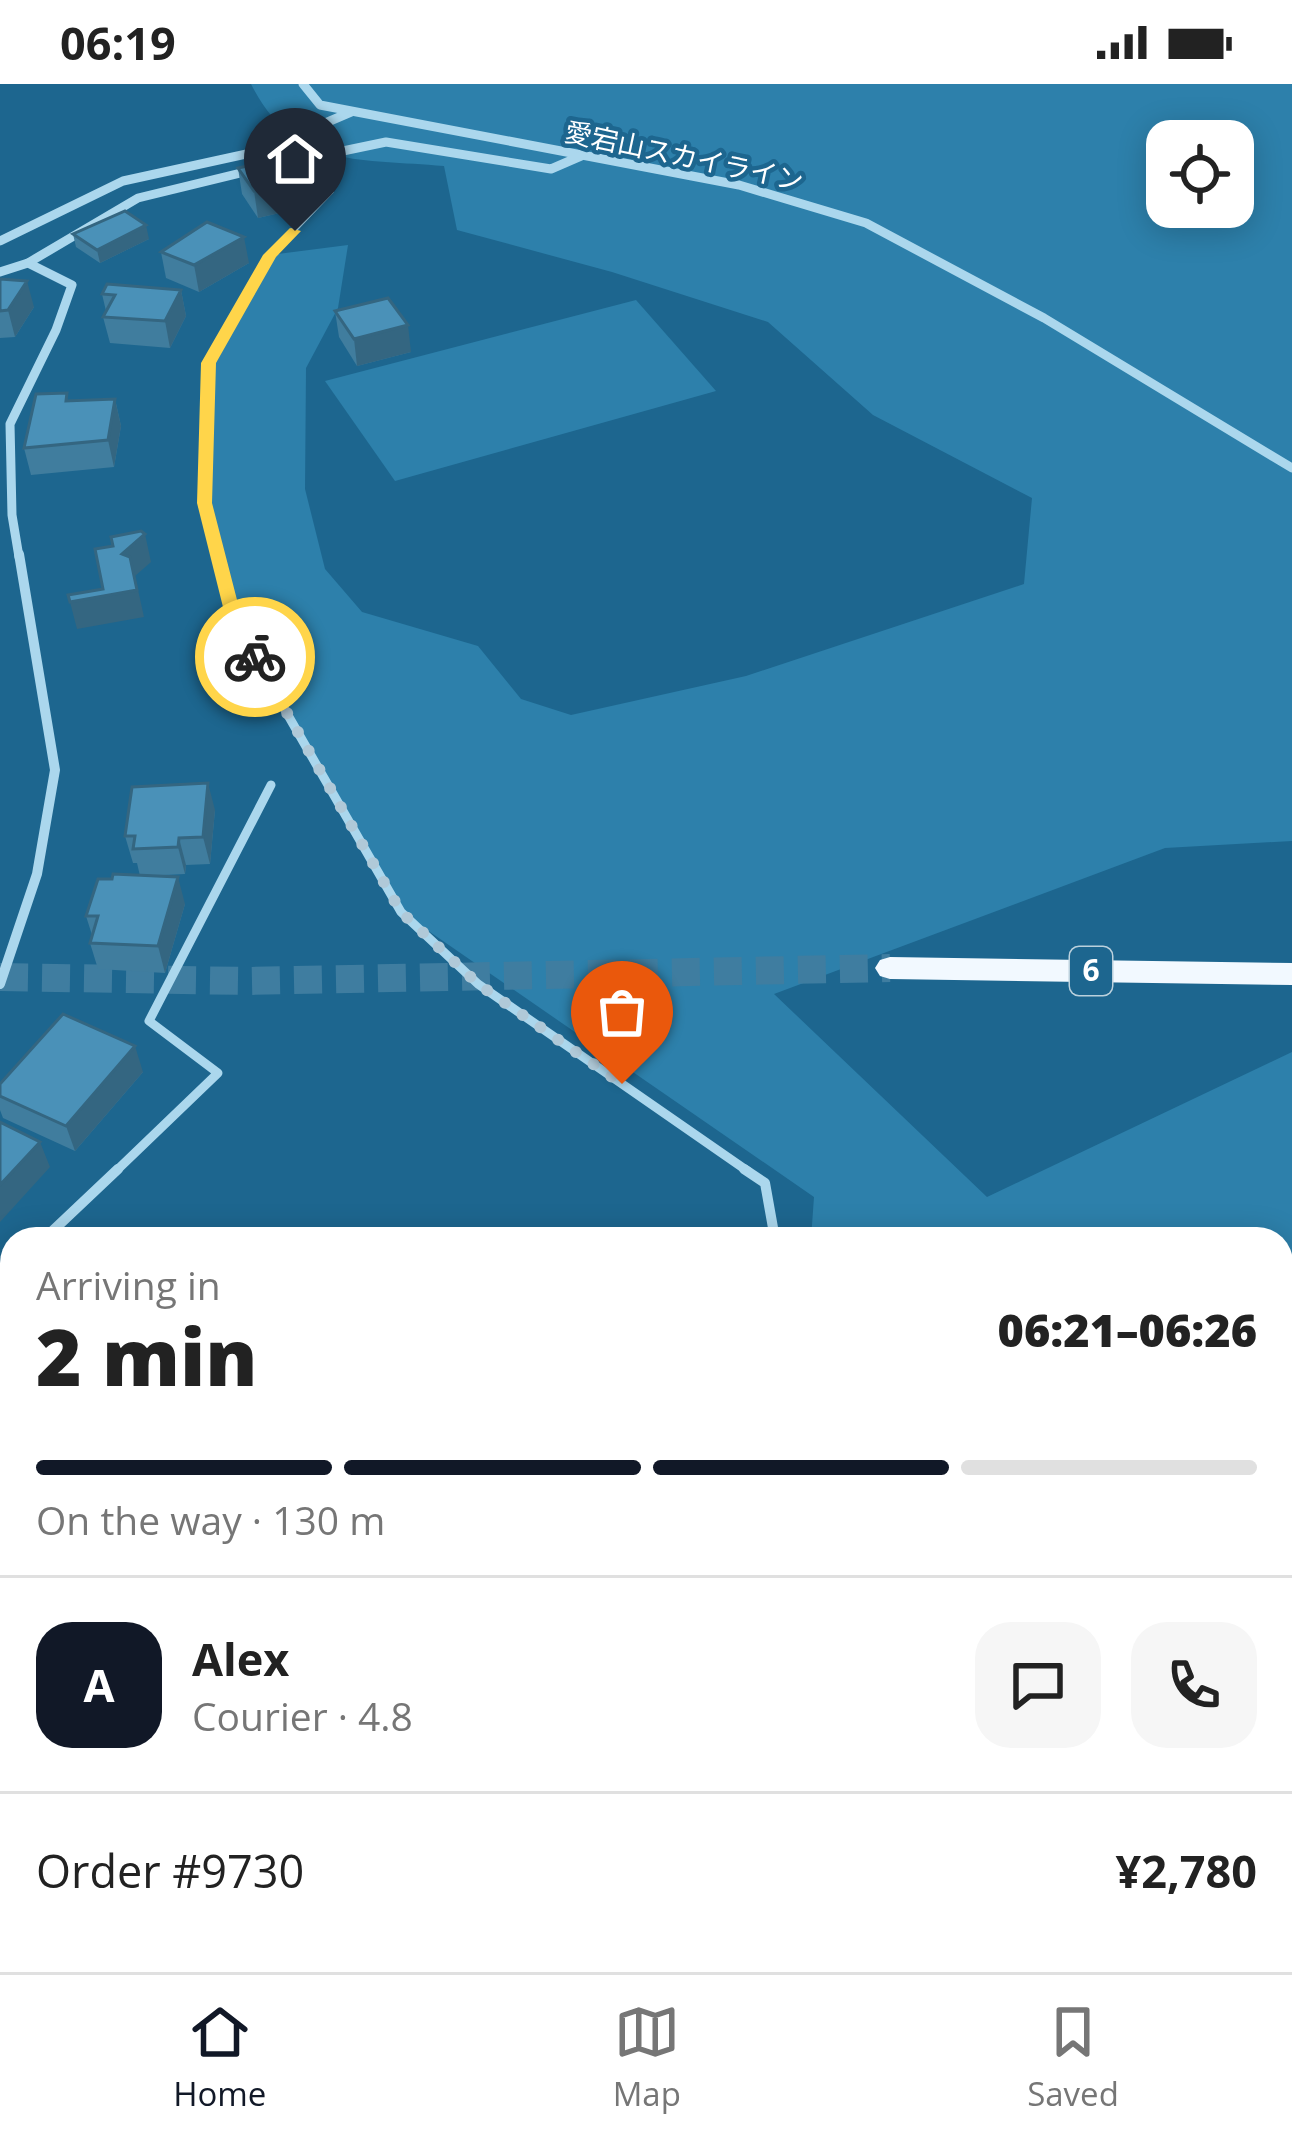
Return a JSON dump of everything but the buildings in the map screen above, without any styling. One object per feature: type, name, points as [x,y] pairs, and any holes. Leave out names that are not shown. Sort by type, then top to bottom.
[{"type":"main road","name":"6","points":[[890,968],[1292,974]]},
{"type":"street","name":"愛宕山スカイライン","points":[[303,84],[320,105],[739,185],[866,223],[1044,318],[1292,468]]},
{"type":"street","points":[[0,242],[123,181],[260,151],[352,112]]},
{"type":"street","points":[[0,272],[28,263],[138,198],[386,142],[551,169],[582,156]]},
{"type":"street","points":[[0,984],[37,874],[56,770],[12,515],[10,424],[56,330],[72,285],[28,263]]},
{"type":"lane","points":[[322,155],[331,191],[270,255],[208,363],[204,503],[235,623],[401,912],[478,984],[765,1183],[773,1227]]},
{"type":"lane","points":[[57,1227],[218,1073],[149,1022],[271,785]]},
{"type":"shaded area","points":[[251,84],[1292,84],[1292,841],[1165,848],[774,994],[987,1197],[1292,1052],[1292,1227],[812,1227],[814,1197],[401,912],[235,623],[205,477],[209,363],[270,255],[348,245],[338,308],[306,368],[305,489],[325,569],[362,612],[478,646],[521,699],[571,715],[746,676],[1024,584],[1032,498],[873,415],[768,322],[612,272],[457,230],[444,166],[358,159],[309,146],[268,112]]},
{"type":"shaded area","points":[[636,300],[716,391],[395,481],[325,381]]},
{"type":"tunnel","points":[[0,977],[247,981],[890,968]]},
{"type":"way so far","points":[[255,657],[401,912],[478,984],[622,1084]]},
{"type":"route","points":[[255,657],[235,623],[204,503],[208,363],[270,255],[295,231]]}]
